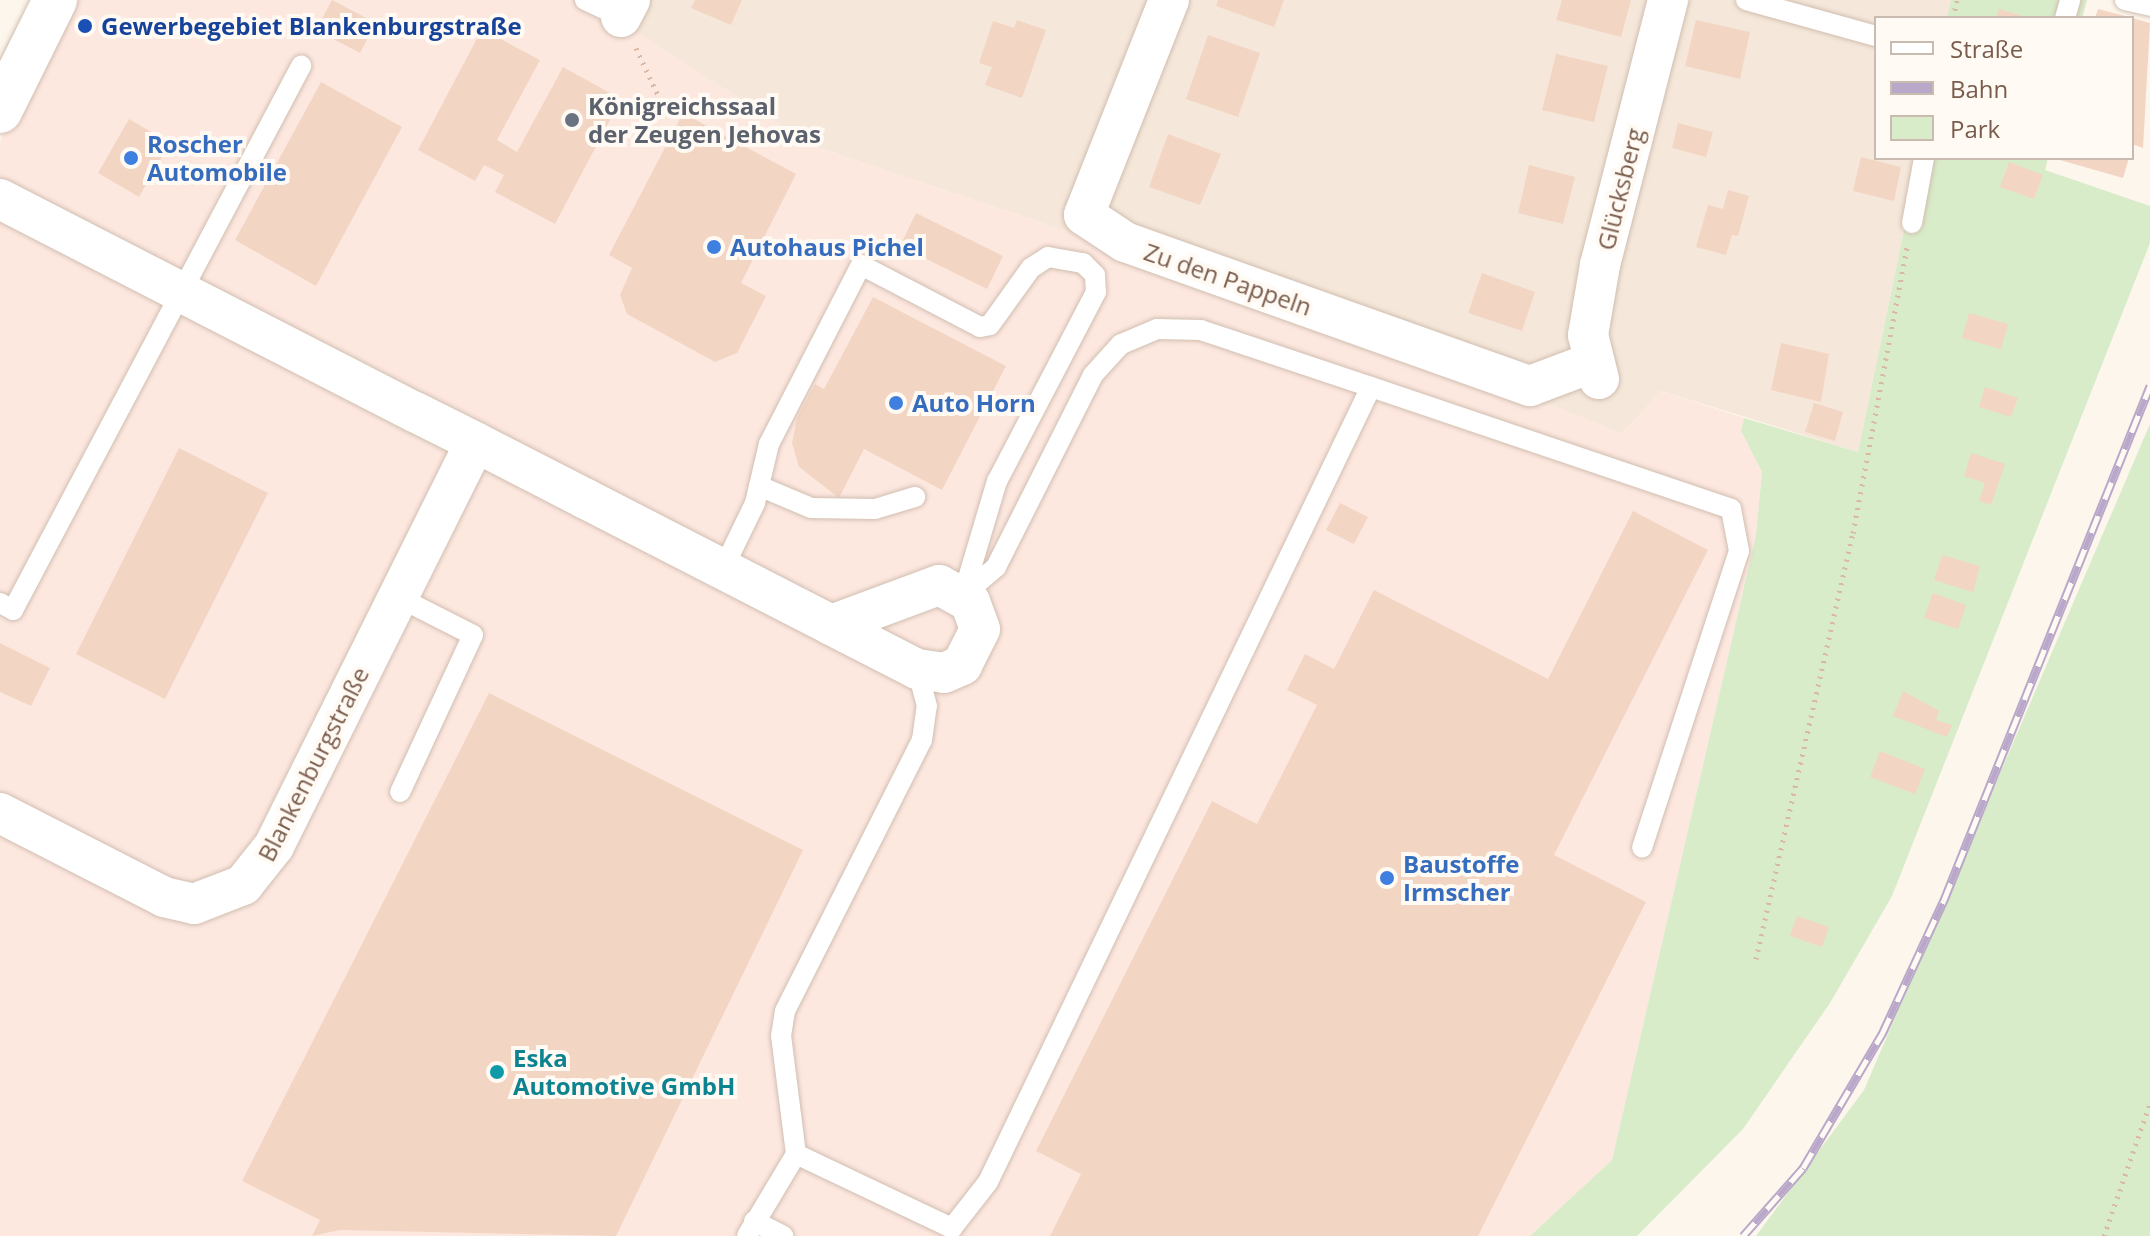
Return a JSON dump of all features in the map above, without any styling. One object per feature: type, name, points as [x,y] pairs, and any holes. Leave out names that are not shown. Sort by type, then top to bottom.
[{"type":"main road","points":[[0,111],[55,0]]},
{"type":"street","name":"Zu den Pappeln","points":[[1169,0],[1084,215],[1125,242],[1530,386],[1597,370]]},
{"type":"street","name":"Glücksberg","points":[[1597,370],[1588,335],[1600,265],[1668,0]]},
{"type":"street","points":[[0,199],[723,569],[831,625],[917,669],[951,671],[975,649],[979,619],[963,595],[929,586],[831,625]]},
{"type":"street","name":"Blankenburgstraße","points":[[0,813],[164,897],[194,904],[220,899],[267,857],[475,442]]},
{"type":"lane","points":[[585,0],[625,8]]},
{"type":"lane","points":[[1746,0],[1874,35]]},
{"type":"lane","points":[[2125,0],[2150,6]]},
{"type":"lane","points":[[0,603],[13,610],[301,66]]},
{"type":"lane","points":[[1912,223],[1924,160]]},
{"type":"lane","points":[[723,569],[759,486],[769,444],[861,265],[980,327],[990,325],[1031,268],[1048,257],[1083,263],[1095,275],[1096,292],[997,481],[963,595]]},
{"type":"lane","points":[[963,595],[996,567],[1093,375],[1121,344],[1157,329],[1201,330],[1731,509],[1739,551],[1642,848]]},
{"type":"lane","points":[[796,1154],[950,1232],[988,1182],[1371,387]]},
{"type":"lane","points":[[759,486],[811,508],[875,509],[915,497]]},
{"type":"lane","points":[[398,597],[473,635],[400,792]]},
{"type":"lane","points":[[783,1236],[751,1229],[796,1154],[781,1036],[785,1011],[922,740],[927,706],[917,669]]},
{"type":"path","points":[[625,8],[666,112]]},
{"type":"path","points":[[1756,959],[1853,533],[1912,223]]},
{"type":"path","points":[[2104,1236],[2150,1103]]},
{"type":"shaded area","points":[[71,0],[623,0],[616,19],[814,146],[1411,348],[1622,434],[1661,391],[1744,418],[1741,431],[1762,472],[1756,535],[1612,1160],[1530,1236],[0,1236],[0,142]]},
{"type":"shaded area","points":[[623,0],[1951,0],[1947,16],[1874,16],[1874,160],[1919,160],[1858,452],[1661,391],[1622,434],[1411,348],[814,146],[615,19]]},
{"type":"green space","points":[[1951,0],[2087,0],[2083,16],[1947,16]]},
{"type":"green space","points":[[1919,160],[2048,160],[2045,170],[2150,206],[2150,243],[1892,896],[1830,1003],[1743,1129],[1637,1236],[1530,1236],[1612,1160],[1756,535],[1762,472],[1741,431],[1744,418],[1858,452]]},
{"type":"green space","points":[[2150,424],[2150,1236],[1756,1236],[1864,1090]]},
{"type":"building","points":[[332,0],[376,23],[360,53],[316,30]]},
{"type":"building","points":[[695,0],[742,0],[731,25],[691,8]]},
{"type":"building","points":[[1218,0],[1284,0],[1274,27],[1216,6]]},
{"type":"building","points":[[1562,0],[1631,0],[1621,37],[1556,20]]},
{"type":"building","points":[[1999,9],[2023,16],[1997,16]]},
{"type":"building","points":[[2098,9],[2125,16],[2096,16]]},
{"type":"building","points":[[2134,19],[2150,23],[2143,148],[2134,145]]},
{"type":"building","points":[[1017,20],[1046,30],[1022,98],[985,85],[992,67],[979,63],[993,21],[1014,28]]},
{"type":"building","points":[[1696,20],[1750,32],[1740,79],[1685,66]]},
{"type":"building","name":"Königreichssaal der Zeugen Jehovas","points":[[482,29],[540,60],[497,140],[517,152],[563,67],[621,99],[555,224],[495,192],[504,175],[484,165],[475,181],[418,150]]},
{"type":"building","points":[[1208,35],[1260,53],[1238,117],[1186,99]]},
{"type":"building","points":[[1556,54],[1608,66],[1594,122],[1542,110]]},
{"type":"building","points":[[321,82],[402,127],[316,286],[235,240]]},
{"type":"building","name":"Autohaus Pichel","points":[[683,113],[796,174],[741,283],[766,296],[737,353],[715,362],[627,314],[620,295],[632,268],[609,255]]},
{"type":"building","points":[[129,119],[170,143],[139,197],[98,173]]},
{"type":"building","points":[[1678,123],[1713,132],[1706,157],[1672,148]]},
{"type":"building","points":[[1168,134],[1221,154],[1200,205],[1149,187]]},
{"type":"building","points":[[1861,157],[1901,167],[1894,201],[1853,191]]},
{"type":"building","points":[[2060,160],[2128,160],[2123,178]]},
{"type":"building","points":[[2009,162],[2043,175],[2034,199],[2000,187]]},
{"type":"building","points":[[1529,165],[1575,177],[1563,224],[1518,213]]},
{"type":"building","points":[[1728,190],[1749,196],[1738,236],[1732,235],[1726,255],[1696,247],[1708,205],[1723,209]]},
{"type":"building","points":[[916,213],[1003,256],[987,289],[900,246]]},
{"type":"building","points":[[1482,273],[1535,292],[1522,331],[1468,313]]},
{"type":"building","name":"Auto Horn","points":[[873,297],[1006,366],[942,490],[864,449],[839,498],[799,467],[792,443],[797,418],[815,384],[824,389]]},
{"type":"building","points":[[1969,313],[2008,324],[2001,349],[1962,338]]},
{"type":"building","points":[[1781,343],[1829,354],[1821,402],[1771,390]]},
{"type":"building","points":[[1985,387],[2018,398],[2011,417],[1979,407]]},
{"type":"building","points":[[1814,403],[1843,412],[1835,441],[1805,432]]},
{"type":"building","points":[[179,448],[268,493],[165,699],[76,654]]},
{"type":"building","points":[[1971,453],[2005,464],[1991,505],[1979,501],[1985,483],[1964,476]]},
{"type":"building","points":[[1340,503],[1368,517],[1354,544],[1326,530]]},
{"type":"building","name":"Baustoffe Irmscher","points":[[1633,511],[1708,550],[1554,855],[1646,902],[1478,1236],[1050,1236],[1081,1174],[1036,1151],[1212,801],[1257,824],[1317,705],[1287,690],[1305,654],[1334,669],[1374,590],[1548,679]]},
{"type":"building","points":[[1942,555],[1980,566],[1973,592],[1934,580]]},
{"type":"building","points":[[1933,593],[1966,605],[1958,629],[1924,618]]},
{"type":"building","points":[[0,643],[50,668],[31,706],[0,692]]},
{"type":"building","points":[[1903,691],[1939,711],[1936,720],[1952,725],[1947,737],[1893,716]]},
{"type":"building","name":"Eska Automotive GmbH","points":[[489,693],[803,850],[616,1236],[340,1230],[312,1236],[320,1220],[242,1181]]},
{"type":"building","points":[[1880,751],[1925,769],[1915,794],[1870,777]]},
{"type":"building","points":[[1797,916],[1829,927],[1822,947],[1790,936]]},
{"type":"railway","points":[[1743,1236],[1803,1168],[1882,1034],[1944,900],[2150,386]]},
{"type":"place","name":"Gewerbegebiet Blankenburgstraße","points":[[85,26]]},
{"type":"place","name":"Königreichssaal der Zeugen Jehovas","points":[[572,120]]},
{"type":"place","name":"Roscher Automobile","points":[[131,158]]},
{"type":"place","name":"Autohaus Pichel","points":[[714,247]]},
{"type":"place","name":"Auto Horn","points":[[896,403]]},
{"type":"place","name":"Baustoffe Irmscher","points":[[1387,878]]},
{"type":"place","name":"Eska Automotive GmbH","points":[[497,1072]]}]
